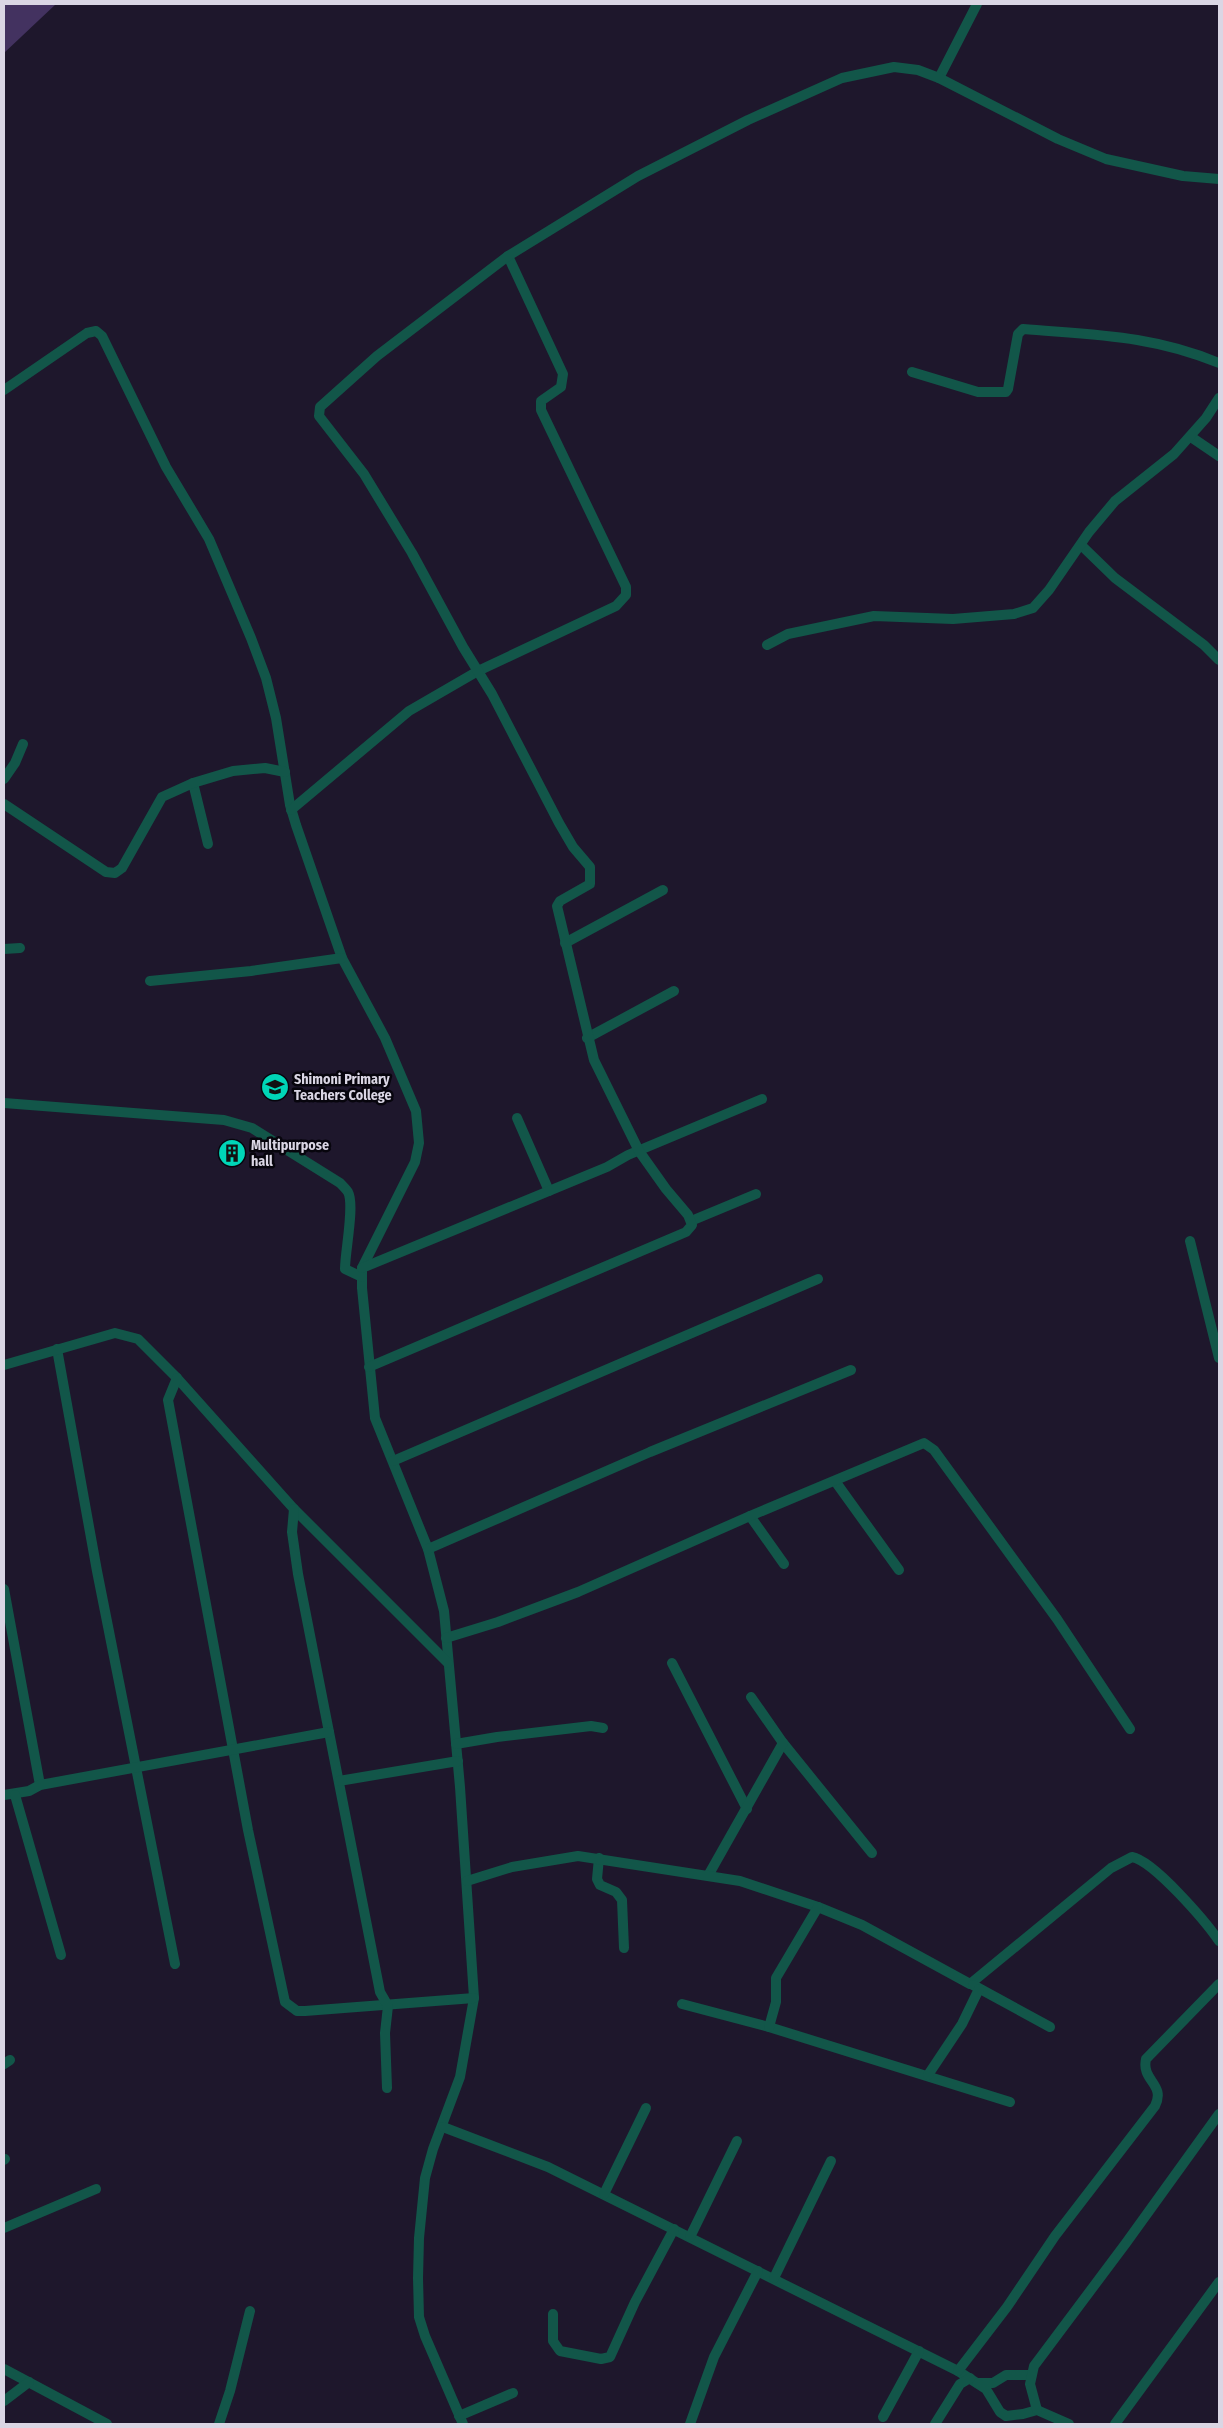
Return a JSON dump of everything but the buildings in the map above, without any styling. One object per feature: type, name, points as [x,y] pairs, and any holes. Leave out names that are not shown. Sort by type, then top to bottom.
[{"type":"street","points":[[939,78],[977,4]]},
{"type":"street","points":[[369,1367],[686,1232],[691,1229],[691,1221],[639,1151],[598,1068],[587,1038],[557,906],[560,901],[590,884],[590,867],[573,847],[521,747],[478,671],[364,474],[318,412],[320,407],[377,356],[508,256],[638,176],[748,120],[842,78],[894,67],[918,70],[939,78],[1058,139],[1106,160],[1183,176],[1219,179]]},
{"type":"street","points":[[291,810],[409,711],[478,671],[616,606],[626,595],[626,587],[542,410],[541,401],[561,387],[563,374],[508,256]]},
{"type":"street","points":[[912,372],[963,389],[978,392],[1006,392],[1018,334],[1023,329],[1159,342],[1186,349],[1219,363]]},
{"type":"street","points":[[4,390],[87,333],[93,330],[99,332],[166,467],[213,548],[266,678],[276,718],[291,810],[342,958],[400,1068],[414,1104],[418,1128],[418,1153],[362,1272],[375,1418],[428,1549],[444,1611],[458,1761],[474,1998],[460,2077],[443,2127],[433,2149],[425,2178],[418,2238],[420,2316],[425,2336],[461,2420],[513,2393]]},
{"type":"street","points":[[768,645],[788,634],[874,616],[953,619],[1024,612],[1041,600],[1115,501],[1174,454],[1191,437],[1219,398]]},
{"type":"street","points":[[1191,437],[1219,456]]},
{"type":"street","points":[[1081,545],[1115,578],[1204,645],[1219,660]]},
{"type":"street","points":[[4,779],[15,763],[23,744]]},
{"type":"street","points":[[4,804],[106,872],[115,873],[122,868],[159,800],[194,783],[249,768],[265,768],[285,772]]},
{"type":"street","points":[[194,783],[208,844]]},
{"type":"street","points":[[565,942],[663,890]]},
{"type":"street","points":[[4,949],[20,948]]},
{"type":"street","points":[[150,981],[251,971],[342,958]]},
{"type":"street","points":[[587,1038],[674,991]]},
{"type":"street","points":[[4,1103],[224,1120],[252,1128],[340,1183],[348,1193],[351,1206],[345,1249],[345,1268],[362,1272],[762,1099]]},
{"type":"street","points":[[518,1118],[549,1191]]},
{"type":"street","points":[[691,1221],[756,1194]]},
{"type":"street","points":[[1190,1241],[1219,1358]]},
{"type":"street","points":[[392,1461],[818,1279]]},
{"type":"street","points":[[4,1365],[115,1332],[128,1335],[148,1346],[294,1509],[448,1663]]},
{"type":"street","points":[[57,1349],[175,1964]]},
{"type":"street","points":[[428,1549],[650,1452],[851,1370]]},
{"type":"street","points":[[177,1378],[168,1400],[248,1830],[285,2002],[297,2011],[388,2006],[474,1998]]},
{"type":"street","points":[[446,1638],[498,1622],[578,1592],[750,1516],[924,1443],[929,1445],[1057,1619],[1130,1729]]},
{"type":"street","points":[[835,1481],[899,1570]]},
{"type":"street","points":[[294,1509],[292,1532],[329,1732],[380,1992],[388,2006],[384,2040],[387,2088]]},
{"type":"street","points":[[750,1516],[784,1564]]},
{"type":"street","points":[[4,1589],[7,1623],[40,1786]]},
{"type":"street","points":[[672,1663],[747,1809]]},
{"type":"street","points":[[751,1697],[782,1744],[872,1854]]},
{"type":"street","points":[[456,1744],[497,1736],[591,1726],[603,1728]]},
{"type":"street","points":[[61,1954],[9,1794],[40,1786],[329,1732]]},
{"type":"street","points":[[709,1874],[782,1744]]},
{"type":"street","points":[[339,1781],[458,1761]]},
{"type":"street","points":[[467,1882],[512,1867],[578,1856],[709,1874],[740,1881],[818,1907],[862,1925],[1050,2026]]},
{"type":"street","points":[[599,1858],[597,1879],[600,1885],[616,1892],[622,1900],[624,1948]]},
{"type":"street","points":[[928,2075],[962,2024],[975,1986],[1110,1868],[1132,1858],[1146,1863],[1161,1876],[1219,1942]]},
{"type":"street","points":[[769,2027],[776,2002],[776,1978],[818,1907]]},
{"type":"street","points":[[958,2371],[1007,2307],[1055,2236],[1155,2106],[1159,2094],[1144,2067],[1146,2059],[1219,1984]]},
{"type":"street","points":[[682,2004],[769,2027],[928,2075],[952,2086],[1010,2102]]},
{"type":"street","points":[[604,2194],[646,2108]]},
{"type":"street","points":[[1037,2410],[1032,2394],[1031,2375],[1034,2366],[1219,2114]]},
{"type":"street","points":[[443,2127],[548,2167],[958,2371],[986,2389],[1004,2420],[1037,2410],[1069,2424]]},
{"type":"street","points":[[690,2236],[737,2141]]},
{"type":"street","points":[[774,2278],[831,2162]]},
{"type":"street","points":[[4,2228],[96,2189]]},
{"type":"street","points":[[553,2314],[553,2341],[560,2351],[601,2359],[610,2357],[674,2229]]},
{"type":"street","points":[[690,2424],[714,2357],[758,2271]]},
{"type":"street","points":[[1115,2424],[1219,2282]]},
{"type":"street","points":[[219,2424],[230,2391],[250,2311]]},
{"type":"street","points":[[883,2417],[919,2351]]},
{"type":"street","points":[[4,2369],[107,2424]]},
{"type":"street","points":[[934,2424],[960,2384],[974,2380],[993,2383],[1006,2375],[1031,2375]]},
{"type":"street","points":[[4,2401],[29,2382]]},
{"type":"shaded area","points":[[4,4],[56,4],[4,53]]},
{"type":"place","name":"Shimoni Primary Teachers College","points":[[275,1087]]},
{"type":"place","name":"Multipurpose hall","points":[[232,1153]]}]
